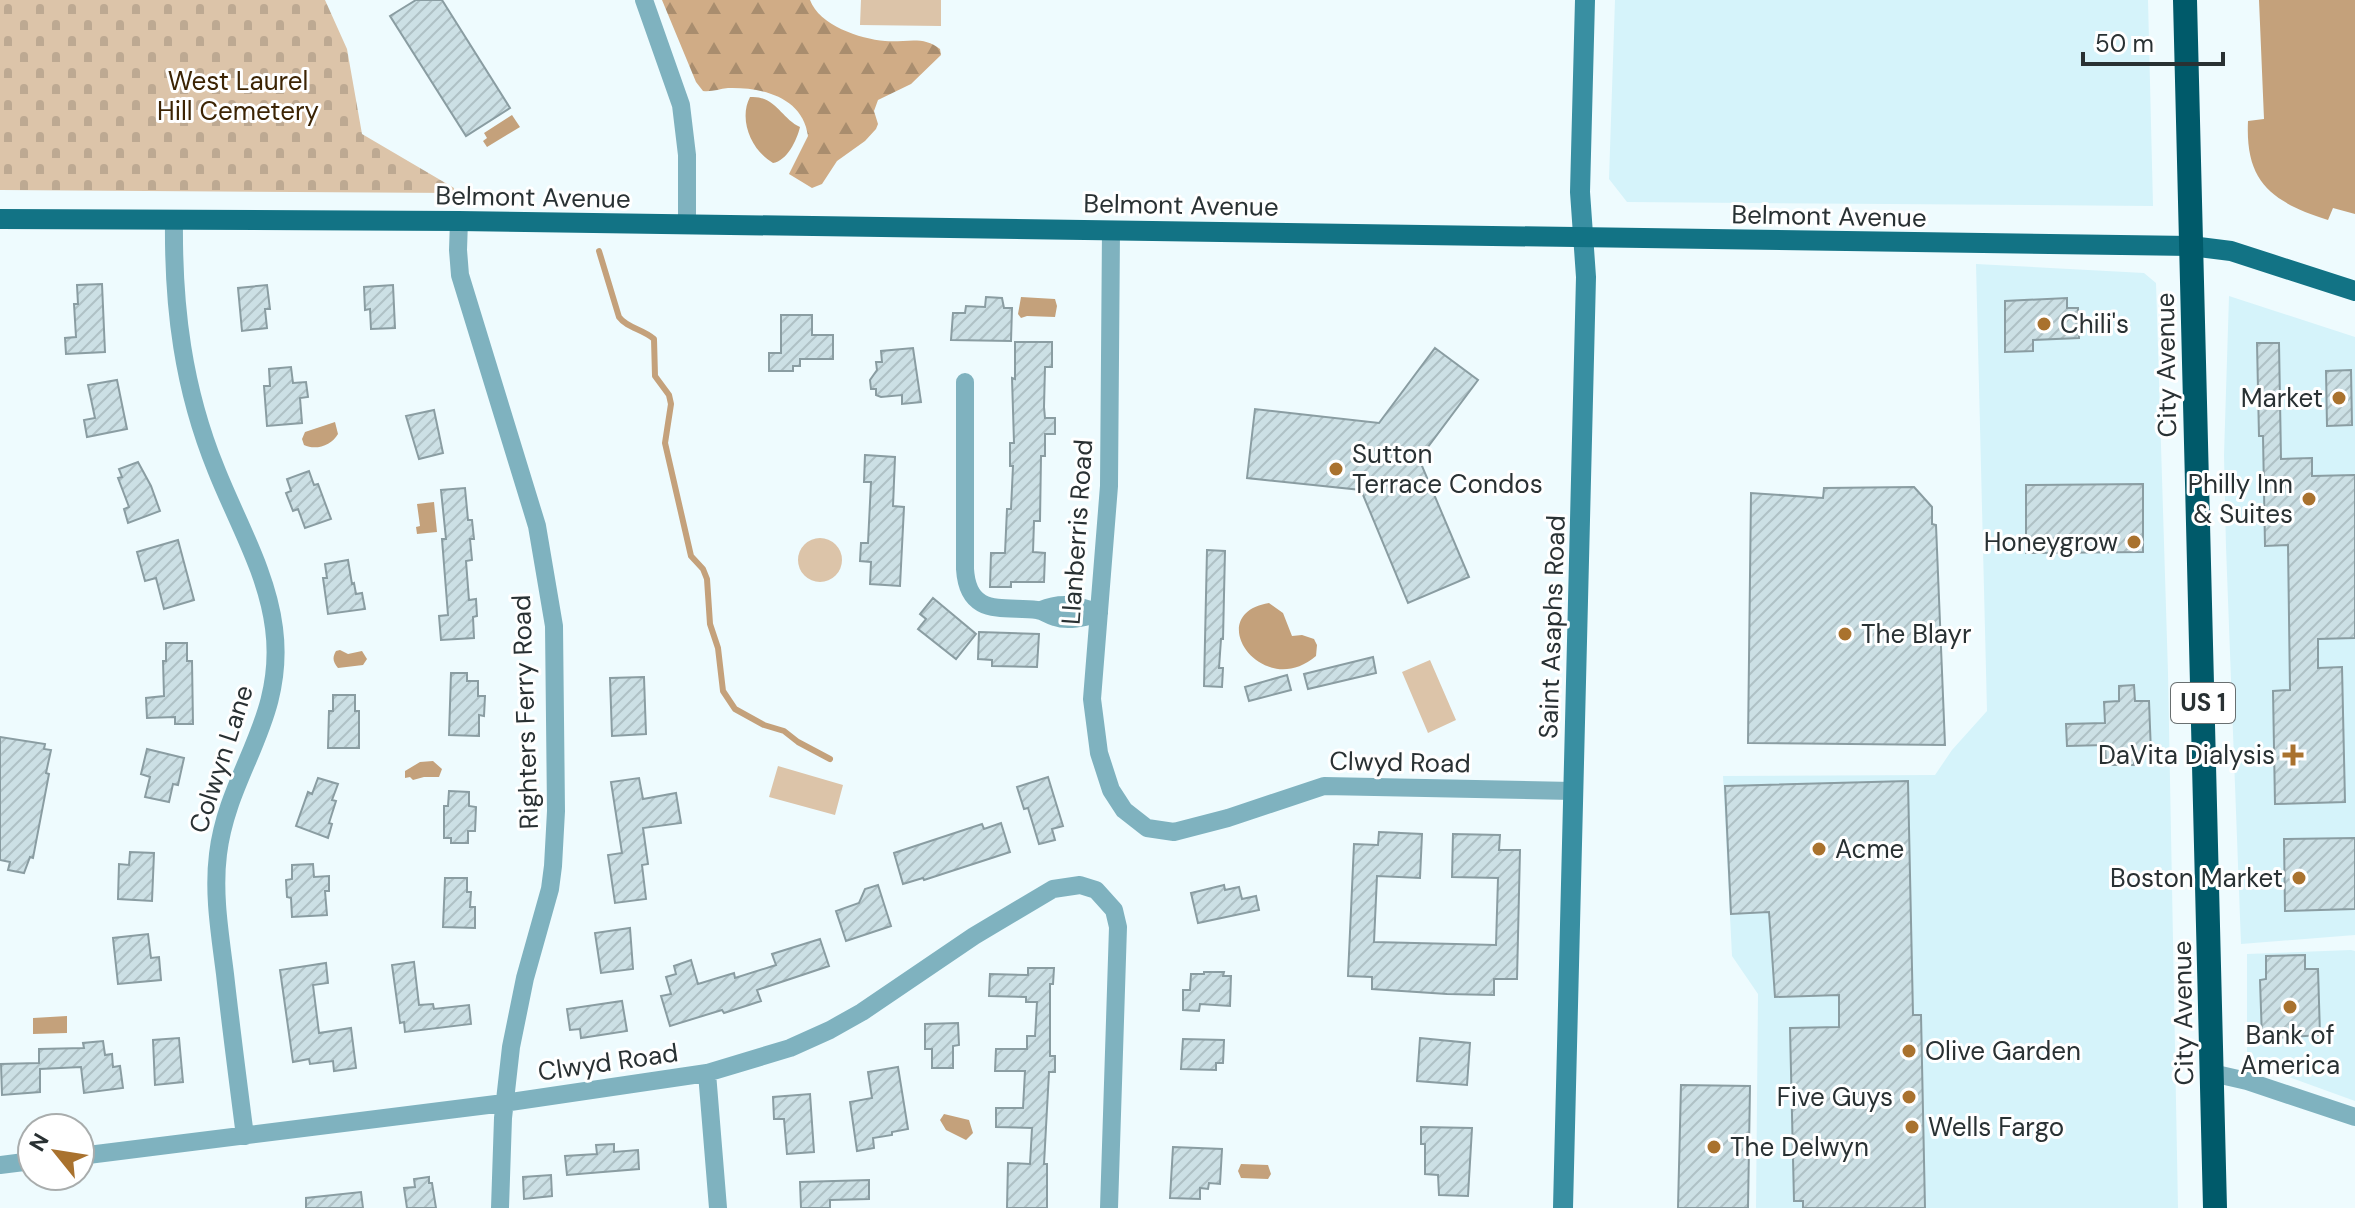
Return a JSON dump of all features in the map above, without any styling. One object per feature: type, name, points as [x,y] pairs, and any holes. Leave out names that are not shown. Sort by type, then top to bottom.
[{"type":"highway","name":"City Avenue","points":[[2185,0],[2215,1208]]},
{"type":"main road","name":"Belmont Avenue","points":[[0,219],[459,221],[2191,246],[2231,251],[2355,291]]},
{"type":"street","points":[[644,0],[681,105],[687,155],[687,224]]},
{"type":"street","name":"Saint Asaphs Road","points":[[1563,1208],[1586,277],[1580,192],[1585,0]]},
{"type":"street","name":"Colwyn Lane","points":[[174,221],[175,307],[190,391],[215,469],[265,588],[274,628],[275,671],[267,716],[227,814],[216,870],[217,909],[245,1136]]},
{"type":"street","name":"Righters Ferry Road","points":[[459,221],[460,275],[530,499],[545,561],[554,626],[556,795],[553,866],[550,889],[516,1017],[504,1103],[500,1208]]},
{"type":"street","name":"Llanberris Road","points":[[1111,230],[1109,486],[1092,699],[1095,735],[1111,790],[1124,810],[1139,823]]},
{"type":"street","points":[[965,382],[965,569],[972,595],[989,607],[1041,610],[1056,618],[1078,619],[1099,613]]},
{"type":"street","name":"Clwyd Road","points":[[1139,823],[1164,832],[1190,829],[1324,786],[1573,791]]},
{"type":"street","name":"Clwyd Road","points":[[96,1154],[504,1103],[707,1073],[763,1057],[830,1030],[862,1012],[974,936],[1053,889],[1080,885],[1096,890],[1114,910],[1118,927],[1109,1208]]},
{"type":"street","points":[[707,1073],[718,1208]]},
{"type":"street","points":[[2212,1073],[2247,1081],[2355,1117]]},
{"type":"shaded area","points":[[1615,0],[2148,0],[2153,206],[1627,202],[1609,179]]},
{"type":"shaded area","points":[[2259,0],[2355,0],[2355,214],[2333,208],[2328,220],[2309,213],[2278,197],[2257,175],[2248,143],[2248,121],[2264,119]]},
{"type":"shaded area","points":[[750,97],[772,103],[800,127],[791,149],[773,163],[759,151],[749,134],[746,115]]},
{"type":"shaded area","points":[[512,115],[520,127],[487,147],[483,141],[487,138],[484,133]]},
{"type":"shaded area","points":[[1976,264],[2144,273],[2156,283],[2168,673],[2178,1208],[1756,1208],[1758,994],[1732,956],[1723,776],[1935,775],[1952,750],[1987,711]]},
{"type":"shaded area","points":[[2229,296],[2355,337],[2355,935],[2241,944],[2224,455]]},
{"type":"shaded area","points":[[1021,297],[1055,299],[1055,317],[1021,318],[1018,314]]},
{"type":"shaded area","points":[[335,422],[338,434],[332,441],[318,447],[304,445],[302,439],[305,432]]},
{"type":"shaded area","points":[[434,502],[437,532],[417,534],[416,527],[420,526],[417,504]]},
{"type":"shaded area","points":[[1269,603],[1283,613],[1292,636],[1314,639],[1316,656],[1296,667],[1276,669],[1259,662],[1247,651],[1240,637],[1240,622],[1249,610]]},
{"type":"shaded area","points":[[336,651],[348,654],[362,651],[367,659],[363,665],[338,668],[334,658]]},
{"type":"shaded area","points":[[433,761],[442,769],[439,777],[405,778],[405,771],[420,762]]},
{"type":"shaded area","points":[[2355,951],[2355,1101],[2247,1062],[2247,954]]},
{"type":"shaded area","points":[[67,1016],[67,1033],[33,1034],[33,1018]]},
{"type":"shaded area","points":[[944,1114],[969,1120],[973,1133],[966,1140],[946,1130],[940,1120]]},
{"type":"shaded area","points":[[1241,1164],[1268,1165],[1271,1174],[1268,1179],[1241,1178],[1238,1171]]},
{"type":"green space","name":"West Laurel Hill Cemetery","points":[[0,0],[325,0],[347,49],[362,134],[454,188],[454,193],[0,190]]},
{"type":"green space","points":[[662,0],[810,0],[822,17],[853,34],[875,40],[927,42],[940,49],[941,55],[911,84],[878,100],[874,111],[878,124],[876,129],[837,161],[822,184],[812,188],[789,174],[808,136],[798,112],[789,103],[767,92],[741,88],[703,91],[696,82]]},
{"type":"green space","points":[[861,0],[941,0],[941,26],[860,25]]},
{"type":"green space","points":[[820,538],[836,544],[842,560],[836,576],[820,582],[804,576],[798,560],[804,544]]},
{"type":"green space","points":[[1430,660],[1456,720],[1428,733],[1402,672]]},
{"type":"green space","points":[[778,766],[843,785],[835,815],[769,797]]},
{"type":"building","points":[[416,0],[442,0],[510,108],[466,136],[390,16]]},
{"type":"building","points":[[102,284],[105,352],[66,354],[65,338],[76,337],[74,304],[78,304],[77,285]]},
{"type":"building","points":[[267,285],[270,309],[265,309],[267,328],[242,331],[238,288]]},
{"type":"building","points":[[393,285],[395,328],[371,329],[370,309],[365,310],[364,287]]},
{"type":"building","points":[[986,297],[1002,298],[1004,308],[1012,308],[1011,341],[951,340],[953,313],[965,313],[966,306],[985,307]]},
{"type":"building","name":"Chili's","points":[[2067,298],[2067,308],[2078,308],[2079,338],[2033,340],[2033,351],[2005,352],[2005,301]]},
{"type":"building","points":[[781,315],[812,315],[812,335],[833,335],[833,359],[800,359],[800,366],[793,366],[793,371],[769,371],[769,353],[781,353]]},
{"type":"building","points":[[1015,342],[1052,342],[1052,367],[1045,367],[1044,407],[1045,418],[1055,418],[1055,434],[1045,434],[1045,456],[1041,456],[1040,521],[1034,521],[1033,552],[1045,553],[1044,582],[1011,582],[1011,587],[990,587],[991,553],[1005,553],[1007,509],[1011,509],[1013,466],[1010,466],[1010,443],[1014,443],[1012,378],[1015,379]]},
{"type":"building","points":[[2257,343],[2279,343],[2281,459],[2312,458],[2312,476],[2355,475],[2355,638],[2318,639],[2318,668],[2342,667],[2345,802],[2275,804],[2273,691],[2290,690],[2288,545],[2265,546]]},
{"type":"building","points":[[913,348],[921,402],[902,404],[902,395],[876,395],[876,389],[871,389],[870,380],[877,370],[876,362],[882,362],[881,351]]},
{"type":"building","name":"Sutton Terrace Condos","points":[[1435,348],[1478,380],[1419,459],[1469,577],[1408,603],[1361,490],[1247,478],[1255,409],[1379,423]]},
{"type":"building","points":[[291,367],[293,383],[306,382],[308,397],[300,398],[302,423],[267,426],[264,386],[270,386],[269,369]]},
{"type":"building","name":"Market","points":[[2351,370],[2352,425],[2327,426],[2326,371]]},
{"type":"building","points":[[117,380],[127,429],[87,437],[84,420],[95,418],[88,385]]},
{"type":"building","points":[[434,410],[443,453],[419,459],[406,416]]},
{"type":"building","points":[[865,455],[895,457],[893,506],[904,507],[900,586],[870,584],[871,562],[860,561],[861,543],[868,543],[871,482],[864,482]]},
{"type":"building","points":[[138,462],[160,511],[128,523],[124,509],[129,507],[118,478],[122,477],[119,469]]},
{"type":"building","points":[[309,471],[314,485],[318,484],[331,519],[305,528],[298,509],[293,511],[286,493],[291,491],[287,479]]},
{"type":"building","points":[[2143,484],[2143,552],[2026,553],[2026,485]]},
{"type":"building","name":"The Blayr","points":[[1914,487],[1932,507],[1932,524],[1936,525],[1945,745],[1748,743],[1751,493],[1823,498],[1824,488]]},
{"type":"building","points":[[465,488],[468,520],[472,520],[474,539],[470,539],[472,560],[466,561],[469,600],[476,599],[474,638],[441,640],[439,616],[448,615],[441,490]]},
{"type":"building","points":[[178,540],[194,600],[164,609],[156,578],[145,581],[137,552]]},
{"type":"building","points":[[1207,550],[1225,551],[1223,639],[1219,668],[1223,668],[1222,687],[1204,686]]},
{"type":"building","points":[[348,560],[352,584],[356,594],[362,593],[365,609],[328,614],[323,578],[327,578],[325,564]]},
{"type":"building","points":[[933,598],[976,634],[956,659],[918,629],[926,619],[920,614]]},
{"type":"building","points":[[979,632],[1039,634],[1037,667],[992,666],[992,660],[978,659]]},
{"type":"building","points":[[166,643],[187,643],[187,661],[192,661],[193,724],[175,724],[175,717],[147,718],[146,698],[164,696]]},
{"type":"building","points":[[1373,657],[1376,673],[1308,689],[1304,674]]},
{"type":"building","points":[[451,673],[467,673],[467,681],[478,681],[478,696],[485,696],[484,716],[479,715],[479,736],[449,735]]},
{"type":"building","points":[[1287,675],[1291,690],[1249,701],[1245,687]]},
{"type":"building","points":[[644,677],[646,734],[612,736],[610,678]]},
{"type":"building","points":[[2134,685],[2135,701],[2149,701],[2151,753],[2134,753],[2134,765],[2106,765],[2105,745],[2067,746],[2066,724],[2105,723],[2104,702],[2119,701],[2119,686]]},
{"type":"building","points":[[333,695],[355,695],[355,711],[359,711],[359,748],[328,748],[329,711],[333,711]]},
{"type":"building","points":[[0,737],[45,744],[44,749],[51,750],[33,858],[30,857],[24,873],[8,870],[10,862],[0,860]]},
{"type":"building","points":[[147,749],[184,758],[178,785],[173,784],[169,802],[145,797],[150,777],[141,774]]},
{"type":"building","points":[[1048,777],[1063,826],[1052,829],[1055,840],[1039,844],[1028,808],[1024,809],[1017,787]]},
{"type":"building","points":[[318,778],[338,784],[332,800],[336,801],[328,838],[296,826],[308,792],[312,794]]},
{"type":"building","points":[[639,778],[643,799],[676,793],[681,823],[643,828],[648,864],[642,865],[646,899],[615,903],[608,855],[622,853],[611,782]]},
{"type":"building","points":[[1908,781],[1913,1015],[1921,1015],[1925,1208],[1803,1208],[1803,1201],[1794,1201],[1790,1028],[1839,1027],[1839,995],[1775,997],[1769,912],[1731,914],[1725,786]]},
{"type":"building","points":[[449,791],[469,792],[469,806],[476,807],[475,831],[468,831],[468,843],[451,843],[451,838],[444,838],[444,806],[448,806]]},
{"type":"building","points":[[1001,823],[1010,852],[903,884],[894,853],[982,824],[984,829]]},
{"type":"building","points":[[1379,832],[1422,834],[1420,878],[1377,876],[1374,942],[1496,945],[1498,878],[1452,877],[1453,834],[1500,835],[1499,850],[1520,850],[1517,979],[1494,979],[1494,995],[1372,989],[1372,977],[1348,976],[1354,844],[1378,845]]},
{"type":"building","points":[[2355,838],[2355,909],[2285,911],[2284,839]]},
{"type":"building","points":[[130,852],[154,853],[152,901],[118,899],[119,864],[129,865]]},
{"type":"building","points":[[313,864],[314,877],[329,876],[329,891],[325,891],[327,915],[292,917],[286,880],[292,879],[292,865]]},
{"type":"building","points":[[445,878],[467,878],[467,892],[471,892],[470,907],[475,907],[475,928],[443,927]]},
{"type":"building","points":[[878,885],[891,926],[846,941],[836,911],[859,903],[865,889]]},
{"type":"building","points":[[1224,885],[1225,890],[1239,887],[1242,899],[1256,896],[1259,910],[1198,923],[1191,893]]},
{"type":"building","points":[[630,928],[633,969],[601,973],[595,933]]},
{"type":"building","points":[[148,934],[151,958],[159,957],[161,980],[118,984],[113,938]]},
{"type":"building","points":[[820,939],[829,966],[757,990],[761,1001],[670,1026],[661,996],[671,994],[666,977],[676,974],[674,966],[691,960],[698,984],[734,973],[735,978],[776,965],[772,954]]},
{"type":"building","name":"Bank of America","points":[[2305,955],[2305,969],[2318,969],[2320,1035],[2262,1039],[2260,980],[2266,979],[2266,956]]},
{"type":"building","points":[[414,962],[419,1005],[433,1004],[434,1009],[469,1005],[471,1024],[405,1032],[404,1022],[400,1023],[392,965]]},
{"type":"building","points":[[326,963],[328,983],[313,985],[319,1033],[351,1028],[356,1068],[334,1071],[333,1061],[310,1064],[309,1059],[293,1062],[280,970]]},
{"type":"building","points":[[1028,968],[1054,968],[1053,984],[1050,984],[1050,1056],[1055,1056],[1055,1072],[1049,1072],[1044,1164],[1047,1164],[1047,1208],[1007,1208],[1008,1163],[1030,1164],[1032,1128],[996,1127],[996,1108],[1023,1108],[1025,1071],[995,1071],[996,1049],[1027,1049],[1027,1036],[1035,1036],[1037,1002],[1026,1002],[1026,997],[989,996],[990,974],[1028,975]]},
{"type":"building","points":[[1224,972],[1223,976],[1231,976],[1230,1006],[1200,1004],[1199,1011],[1183,1010],[1183,990],[1190,990],[1191,974]]},
{"type":"building","points":[[622,1001],[627,1031],[581,1038],[580,1029],[570,1030],[567,1009]]},
{"type":"building","points":[[958,1023],[959,1045],[953,1046],[953,1068],[932,1068],[932,1049],[925,1049],[925,1024]]},
{"type":"building","points":[[179,1038],[183,1082],[155,1085],[153,1040]]},
{"type":"building","points":[[1420,1038],[1470,1043],[1467,1085],[1417,1081]]},
{"type":"building","points":[[1183,1039],[1224,1040],[1223,1063],[1216,1063],[1216,1070],[1181,1069]]},
{"type":"building","points":[[103,1041],[105,1055],[112,1054],[113,1067],[120,1066],[123,1088],[84,1093],[81,1067],[40,1069],[40,1092],[2,1095],[1,1064],[39,1063],[39,1049],[84,1048],[83,1043]]},
{"type":"building","points":[[898,1067],[908,1129],[873,1138],[874,1148],[857,1151],[850,1102],[872,1098],[868,1072]]},
{"type":"building","name":"The Delwyn","points":[[1681,1085],[1750,1086],[1748,1208],[1678,1208]]},
{"type":"building","points":[[810,1094],[814,1152],[787,1154],[784,1119],[774,1119],[773,1097]]},
{"type":"building","points":[[1421,1127],[1472,1128],[1468,1196],[1439,1195],[1438,1175],[1425,1174],[1425,1144],[1421,1144]]},
{"type":"building","points":[[614,1144],[614,1152],[638,1150],[639,1169],[567,1175],[565,1156],[597,1154],[596,1145]]},
{"type":"building","points":[[1173,1147],[1222,1149],[1220,1184],[1209,1183],[1208,1189],[1200,1188],[1200,1199],[1170,1198]]},
{"type":"building","points":[[551,1175],[552,1196],[524,1199],[523,1177]]},
{"type":"building","points":[[429,1177],[436,1208],[407,1208],[404,1188],[415,1187],[414,1179]]},
{"type":"building","points":[[869,1180],[869,1199],[830,1200],[830,1208],[801,1208],[800,1182]]},
{"type":"building","points":[[361,1192],[363,1208],[306,1208],[306,1198]]},
{"type":"waterway","points":[[599,251],[619,317],[654,339],[655,376],[669,395],[671,404],[665,443],[691,556],[703,569],[707,579],[710,624],[718,648],[723,691],[735,709],[764,725],[784,731],[830,759]]},
{"type":"place","name":"Chili's","points":[[2044,324]]},
{"type":"place","name":"Market","points":[[2339,398]]},
{"type":"place","name":"Sutton Terrace Condos","points":[[1336,469]]},
{"type":"place","name":"Philly Inn & Suites","points":[[2309,499]]},
{"type":"place","name":"Honeygrow","points":[[2134,542]]},
{"type":"place","name":"The Blayr","points":[[1845,634]]},
{"type":"place","name":"DaVita Dialysis","points":[[2293,755]]},
{"type":"place","name":"Acme","points":[[1819,849]]},
{"type":"place","name":"Boston Market","points":[[2299,878]]},
{"type":"place","name":"Bank of America","points":[[2290,1007]]},
{"type":"place","name":"Olive Garden","points":[[1909,1051]]},
{"type":"place","name":"Five Guys","points":[[1909,1097]]},
{"type":"place","name":"Wells Fargo","points":[[1912,1127]]},
{"type":"place","name":"The Delwyn","points":[[1714,1147]]}]
